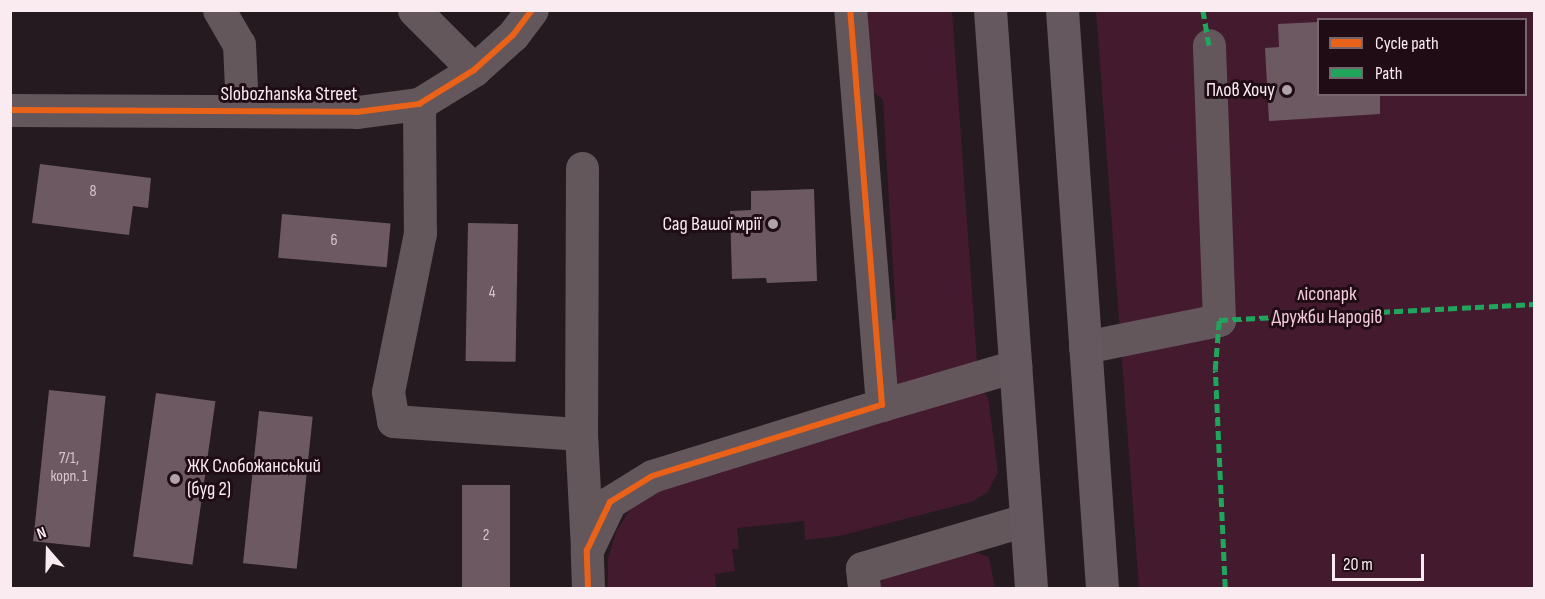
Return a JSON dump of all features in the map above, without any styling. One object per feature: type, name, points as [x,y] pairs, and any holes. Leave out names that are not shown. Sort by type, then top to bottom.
[{"type":"main road","points":[[990,10],[1030,588]]},
{"type":"main road","points":[[1062,10],[1102,588]]},
{"type":"street","points":[[219,10],[239,44],[242,111]]},
{"type":"street","points":[[414,10],[474,70]]},
{"type":"street","name":"Slobozhanska Street","points":[[10,110],[357,112],[419,104],[474,70],[513,35],[532,10]]},
{"type":"street","points":[[850,10],[882,405]]},
{"type":"street","points":[[1085,347],[1219,320],[1209,45]]},
{"type":"street","points":[[419,104],[420,233],[388,392],[393,421],[581,434]]},
{"type":"street","points":[[582,168],[581,434],[588,588]]},
{"type":"street","points":[[587,550],[610,502],[652,476],[1015,366]]},
{"type":"street","points":[[864,588],[862,568],[1025,520]]},
{"type":"green space","points":[[863,11],[952,11],[977,362],[893,386],[877,335],[896,318],[883,100],[864,84]]},
{"type":"green space","name":"лісопарк Дружби Народів","points":[[1096,11],[1534,11],[1534,588],[1139,588]]},
{"type":"green space","points":[[979,388],[988,397],[998,472],[987,493],[971,502],[839,536],[805,540],[804,521],[737,528],[739,549],[732,549],[735,571],[715,574],[716,588],[608,588],[608,559],[616,532],[629,511],[673,480]]},
{"type":"green space","points":[[968,550],[989,557],[995,588],[877,588],[887,573]]},
{"type":"building","points":[[1317,22],[1317,96],[1380,96],[1380,114],[1269,121],[1265,48],[1279,47],[1278,24]]},
{"type":"building","points":[[40,164],[151,178],[148,208],[133,206],[129,235],[32,223]]},
{"type":"building","name":"Сад Вашої мрії","points":[[814,189],[817,281],[767,283],[766,278],[732,279],[730,211],[751,210],[751,191]]},
{"type":"building","points":[[282,214],[391,223],[387,267],[278,258]]},
{"type":"building","points":[[468,223],[518,224],[516,362],[466,361]]},
{"type":"building","points":[[49,390],[106,396],[90,547],[33,541]]},
{"type":"building","name":"ЖК Слобожанський (буд 2)","points":[[156,393],[215,401],[192,565],[133,556]]},
{"type":"building","points":[[259,411],[313,417],[297,569],[243,563]]},
{"type":"building","points":[[462,485],[510,485],[510,587],[462,587]]},
{"type":"marked path","points":[[1203,10],[1209,45]]},
{"type":"marked path","points":[[1225,588],[1215,370],[1219,320],[1534,304]]},
{"type":"cycle path","points":[[10,110],[357,112],[419,104],[474,70],[513,35],[532,10]]},
{"type":"cycle path","points":[[588,588],[587,550],[610,502],[652,476],[882,405],[850,10]]},
{"type":"place","name":"Плов Хочу","points":[[1287,90]]},
{"type":"place","name":"Сад Вашої мрії","points":[[773,224]]},
{"type":"place","name":"ЖК Слобожанський (буд 2)","points":[[175,479]]}]
